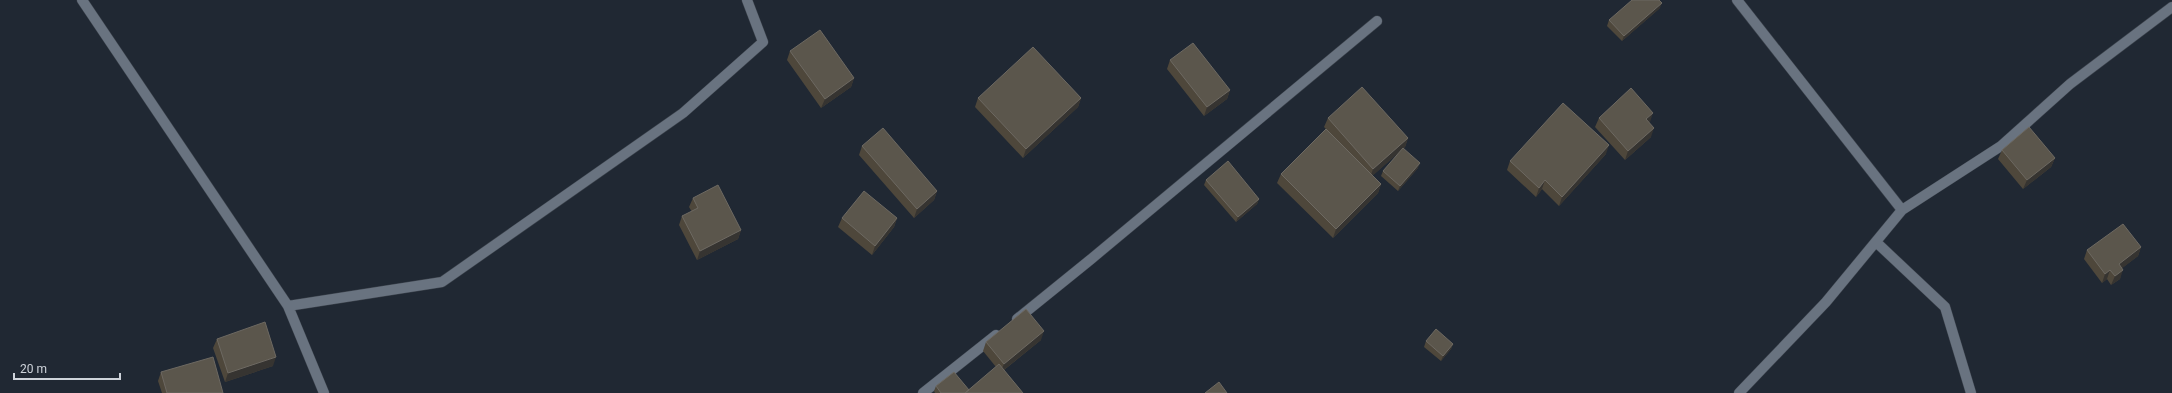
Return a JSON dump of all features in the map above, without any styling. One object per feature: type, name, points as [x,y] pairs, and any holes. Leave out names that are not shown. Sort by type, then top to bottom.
[{"type":"street","points":[[82,0],[288,306],[324,393]]},
{"type":"street","points":[[288,306],[442,282],[683,113],[763,42],[747,0]]},
{"type":"street","points":[[1737,0],[1902,210]]},
{"type":"street","points":[[1739,393],[1826,302],[1902,210],[2001,146],[2070,84],[2172,7]]},
{"type":"street","points":[[922,393],[1090,260],[1377,21]]},
{"type":"street","points":[[1876,242],[1945,308],[1971,393]]},
{"type":"building","points":[[1632,0],[1659,0],[1662,3],[1624,36],[1609,20]]},
{"type":"building","points":[[820,30],[854,78],[825,99],[790,51]]},
{"type":"building","points":[[1193,43],[1230,90],[1207,107],[1170,60]]},
{"type":"building","points":[[1033,47],[1081,98],[1026,149],[978,98]]},
{"type":"building","points":[[1362,87],[1408,138],[1373,169],[1328,118]]},
{"type":"building","points":[[1631,88],[1653,113],[1646,119],[1654,128],[1628,151],[1599,118]]},
{"type":"building","points":[[1563,103],[1609,145],[1562,197],[1545,180],[1539,188],[1510,161]]},
{"type":"building","points":[[2029,127],[2055,158],[2027,180],[2002,150]]},
{"type":"building","points":[[883,128],[937,191],[917,209],[862,146]]},
{"type":"building","points":[[1326,129],[1381,184],[1336,229],[1281,174]]},
{"type":"building","points":[[1403,148],[1420,163],[1400,186],[1383,171]]},
{"type":"building","points":[[1228,161],[1259,199],[1238,217],[1206,180]]},
{"type":"building","points":[[718,185],[741,230],[700,251],[682,216],[698,208],[693,198]]},
{"type":"building","points":[[864,191],[897,218],[875,246],[842,218]]},
{"type":"building","points":[[2123,224],[2141,247],[2119,264],[2123,270],[2115,276],[2110,270],[2105,274],[2087,250]]},
{"type":"building","points":[[1026,309],[1044,331],[1004,364],[986,342]]},
{"type":"building","points":[[265,322],[276,357],[228,373],[217,339]]},
{"type":"building","points":[[1436,329],[1453,344],[1443,356],[1426,341]]},
{"type":"building","points":[[213,357],[223,393],[167,393],[161,372]]},
{"type":"building","points":[[999,364],[1023,393],[965,393]]},
{"type":"building","points":[[954,372],[969,390],[965,393],[941,393],[936,386]]},
{"type":"building","points":[[1219,382],[1227,393],[1205,393]]}]
